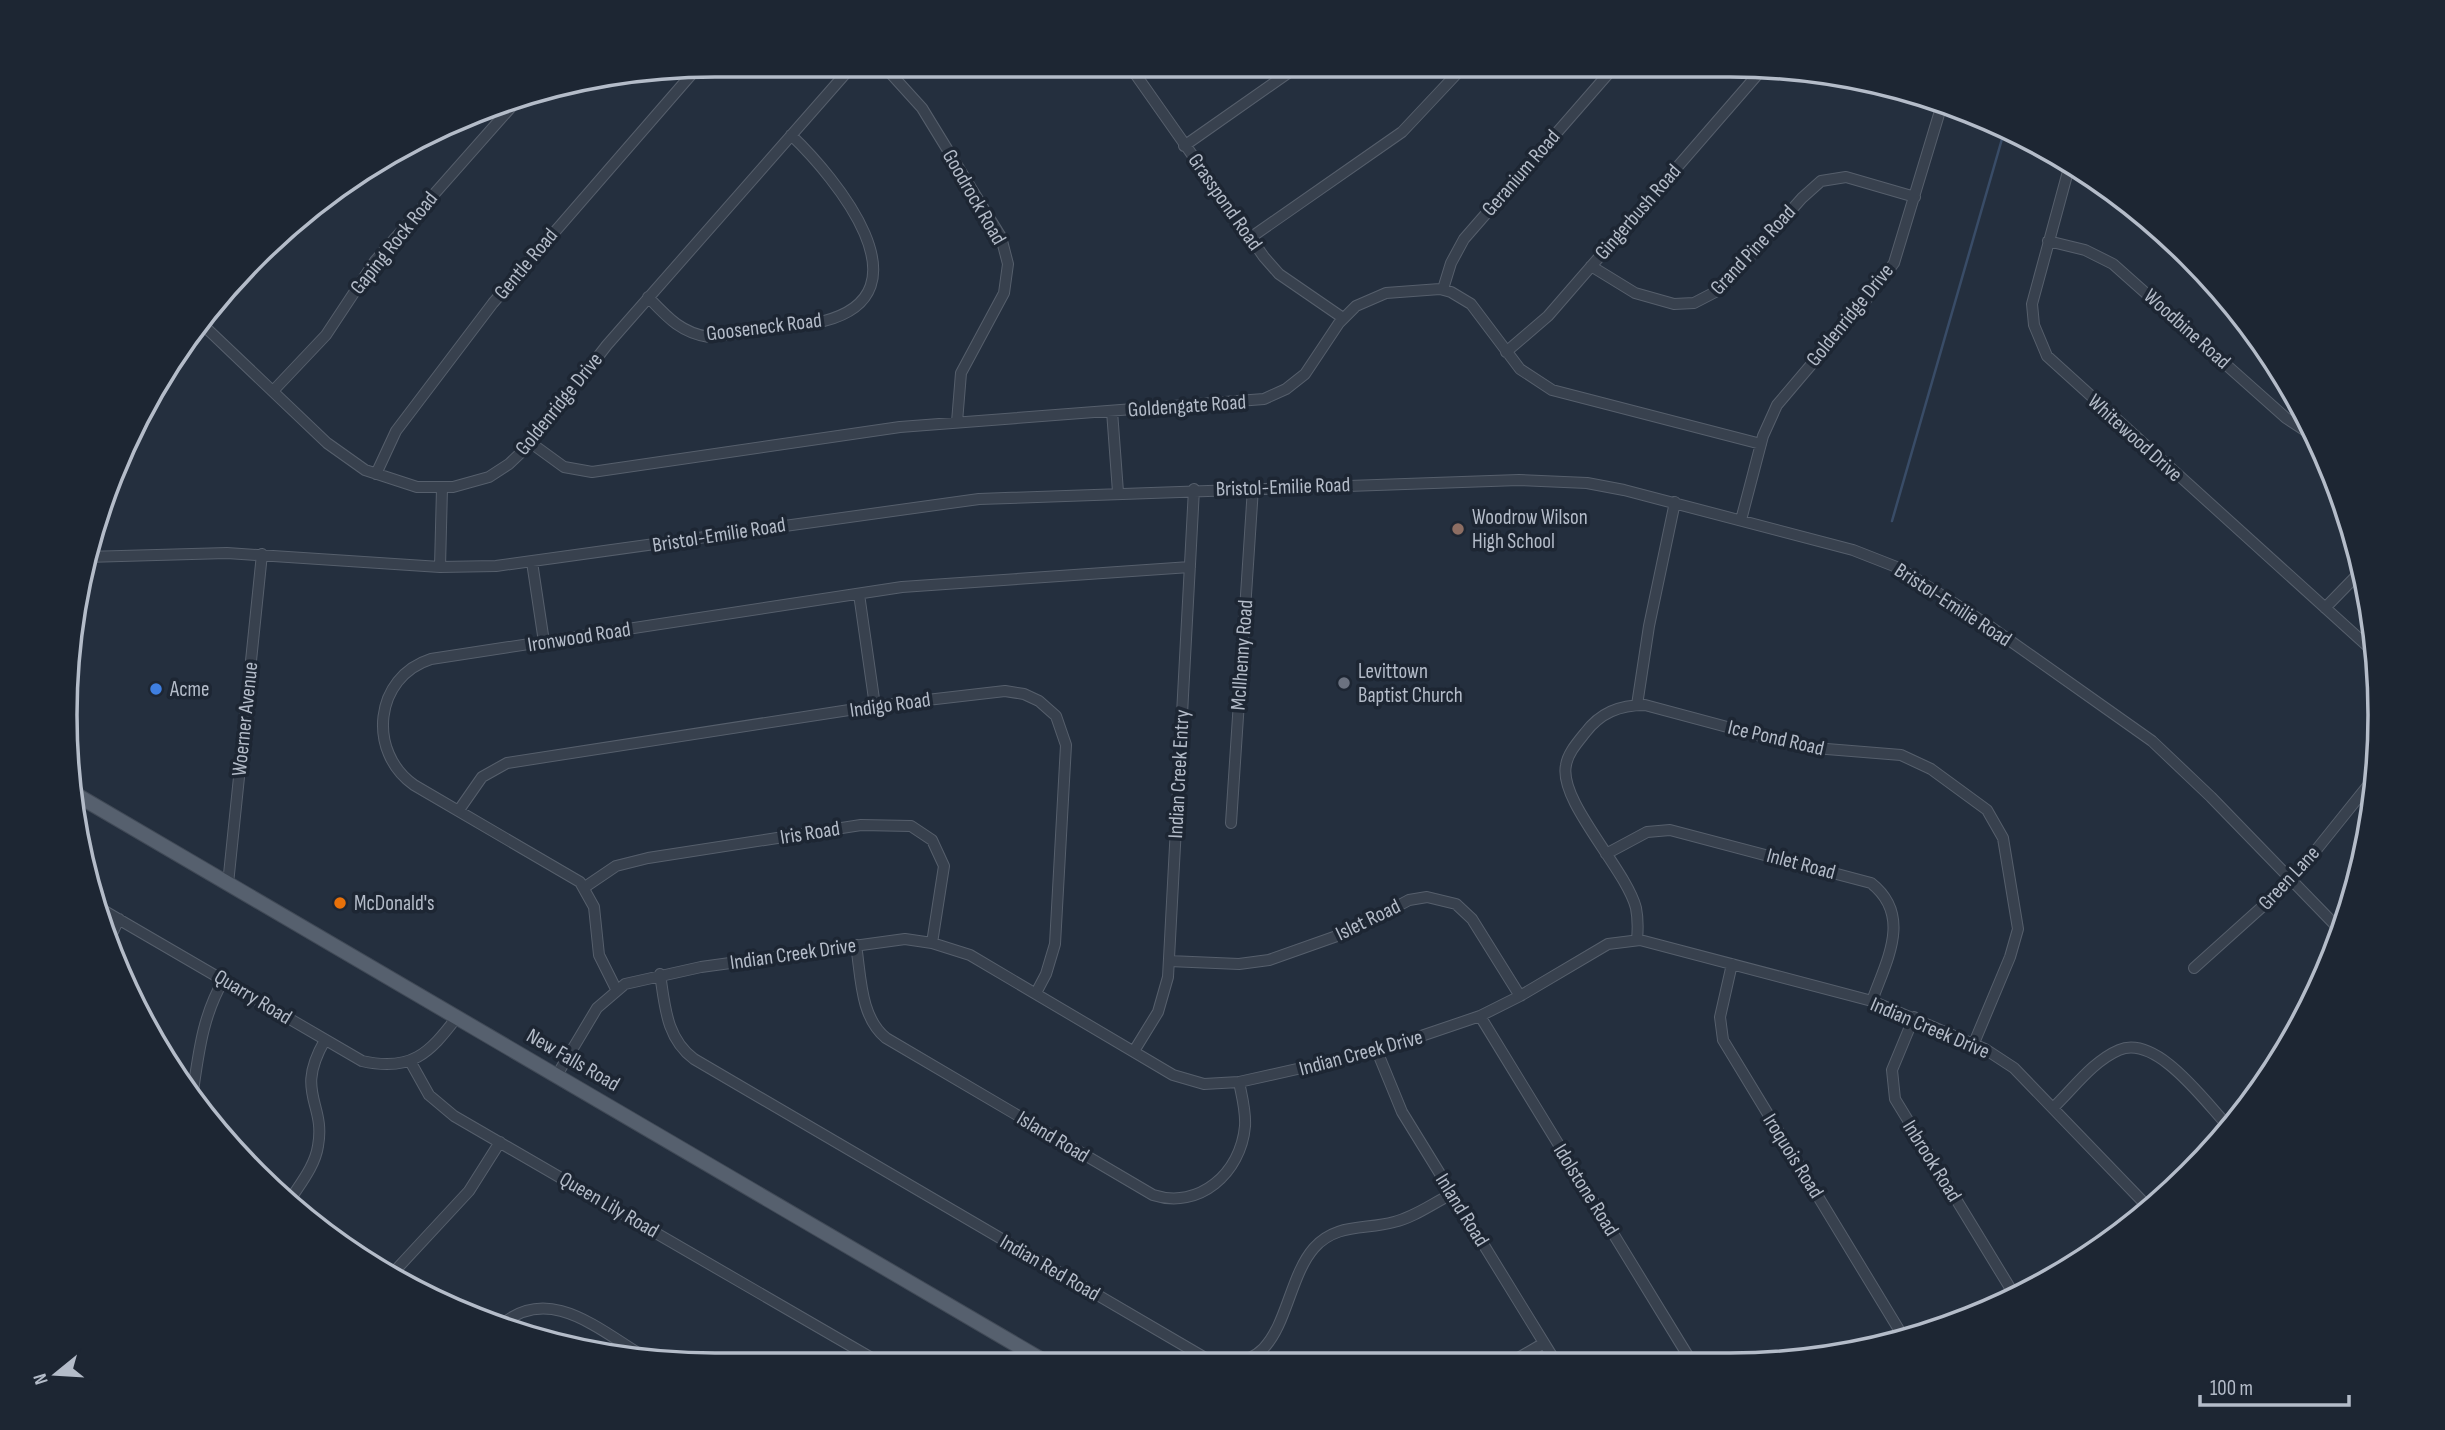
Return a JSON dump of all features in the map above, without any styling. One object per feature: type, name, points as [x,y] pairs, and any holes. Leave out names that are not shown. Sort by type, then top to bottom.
[{"type":"main road","name":"New Falls Road","points":[[82,798],[1030,1353]]},
{"type":"street","name":"Goldenridge Drive","points":[[207,329],[327,443],[348,459],[376,474],[416,487],[442,488],[469,484],[489,477],[509,464],[531,443],[648,297],[843,77]]},
{"type":"street","name":"Goodrock Road","points":[[894,77],[922,108],[1001,237],[1008,264],[1004,293],[961,373],[957,422]]},
{"type":"street","name":"Grasspond Road","points":[[1137,77],[1250,238],[1279,274],[1343,318]]},
{"type":"street","points":[[1184,146],[1281,77]]},
{"type":"street","points":[[1250,238],[1402,132],[1454,77]]},
{"type":"street","name":"Geranium Road","points":[[1443,289],[1451,263],[1464,239],[1605,77]]},
{"type":"street","name":"Gentle Road","points":[[376,474],[396,431],[493,303],[689,78]]},
{"type":"street","name":"Gingerbush Road","points":[[1506,352],[1548,316],[1755,78]]},
{"type":"street","name":"Gaping Rock Road","points":[[273,391],[326,335],[375,261],[506,112]]},
{"type":"street","name":"Goldenridge Drive","points":[[1741,520],[1769,420],[1788,389],[1866,300],[1894,263],[1940,113]]},
{"type":"street","name":"Gooseneck Road","points":[[648,297],[682,330],[691,335],[709,337],[834,319],[864,299],[873,281],[871,245],[826,172],[792,135]]},
{"type":"street","name":"Whitewood Drive","points":[[2067,174],[2032,312],[2037,338],[2047,356],[2364,643]]},
{"type":"street","name":"Grand Pine Road","points":[[1591,266],[1635,293],[1674,303],[1694,303],[1721,289],[1802,198],[1821,181],[1846,177],[1915,197]]},
{"type":"street","name":"Woodbine Road","points":[[2048,241],[2085,250],[2113,264],[2299,426]]},
{"type":"street","name":"Goldengate Road","points":[[531,443],[564,467],[592,472],[867,431],[957,422],[1235,404],[1275,395],[1305,374],[1343,318],[1363,302],[1386,293],[1443,289]]},
{"type":"street","points":[[1443,289],[1471,304],[1524,374],[1552,390],[1761,444]]},
{"type":"street","points":[[1112,411],[1118,492]]},
{"type":"street","name":"Bristol-Emilie Road","points":[[97,557],[183,553],[262,554],[440,567],[532,562],[939,502],[1194,489],[1554,480],[1625,490],[1879,559],[1899,568],[1985,623],[2152,741],[2211,796],[2333,923]]},
{"type":"street","points":[[440,567],[442,488]]},
{"type":"street","name":"McIlhenny Road","points":[[1231,823],[1253,488]]},
{"type":"street","name":"Indian Creek Entry","points":[[1134,1051],[1158,1012],[1169,961],[1194,489]]},
{"type":"street","points":[[1637,940],[1638,924],[1633,901],[1569,789],[1566,765],[1572,750],[1599,717],[1616,709],[1637,705],[1649,626],[1675,502]]},
{"type":"street","name":"Woerner Avenue","points":[[228,884],[262,554]]},
{"type":"street","points":[[532,562],[544,642]]},
{"type":"street","name":"Ironwood Road","points":[[585,887],[573,877],[403,777],[390,760],[383,734],[389,694],[406,672],[420,663],[544,642],[956,581],[1190,567]]},
{"type":"street","points":[[2325,608],[2353,579]]},
{"type":"street","points":[[859,594],[875,706]]},
{"type":"street","name":"Indigo Road","points":[[459,810],[482,777],[500,765],[875,706],[1014,692],[1039,701],[1061,725],[1065,768],[1055,944],[1046,974],[1036,993]]},
{"type":"street","name":"Ice Pond Road","points":[[1637,705],[1802,747],[1901,755],[1931,769],[1987,810],[2003,838],[2018,929],[2010,957],[1974,1043]]},
{"type":"street","name":"Green Lane","points":[[2194,968],[2292,880],[2364,791]]},
{"type":"street","name":"Iris Road","points":[[585,887],[616,866],[640,860],[861,825],[905,824],[925,834],[942,857],[944,878],[932,943]]},
{"type":"street","name":"Inlet Road","points":[[1606,854],[1647,832],[1670,830],[1871,883],[1888,900],[1896,926],[1871,1002]]},
{"type":"street","points":[[585,887],[594,907],[599,955],[616,989]]},
{"type":"street","name":"Islet Road","points":[[1169,961],[1239,964],[1269,960],[1351,931],[1409,900],[1427,897],[1457,905],[1472,919],[1520,996]]},
{"type":"street","name":"Quarry Road","points":[[109,913],[362,1061],[379,1065],[410,1061]]},
{"type":"street","points":[[114,929],[119,919]]},
{"type":"street","name":"Indian Creek Drive","points":[[557,1076],[593,1014],[616,989],[640,978],[895,940],[932,943],[970,955],[1181,1078],[1205,1084],[1239,1082],[1377,1051],[1480,1016],[1520,996],[1608,944],[1637,940],[1871,1002],[1974,1043],[2014,1068],[2143,1202]]},
{"type":"street","name":"Island Road","points":[[856,945],[866,1009],[880,1034],[1153,1195],[1182,1200],[1207,1191],[1220,1180],[1244,1135],[1244,1108],[1239,1082]]},
{"type":"street","name":"Iroquois Road","points":[[1732,964],[1720,1017],[1723,1040],[1899,1330]]},
{"type":"street","name":"Indian Red Road","points":[[660,974],[674,1038],[694,1059],[1194,1353]]},
{"type":"street","points":[[194,1082],[208,1010],[224,979]]},
{"type":"street","name":"Idolstone Road","points":[[1480,1016],[1686,1353]]},
{"type":"street","points":[[410,1061],[431,1048],[457,1017]]},
{"type":"street","name":"Inbrook Road","points":[[1914,1017],[1892,1070],[1895,1099],[2010,1288]]},
{"type":"street","points":[[293,1194],[318,1148],[319,1130],[310,1084],[315,1060],[325,1041]]},
{"type":"street","points":[[2053,1108],[2111,1054],[2127,1048],[2140,1048],[2163,1058],[2222,1120]]},
{"type":"street","name":"Inland Road","points":[[1377,1051],[1402,1112],[1550,1353]]},
{"type":"street","name":"Queen Lily Road","points":[[410,1061],[418,1079],[441,1107],[863,1353]]},
{"type":"street","points":[[397,1269],[469,1191],[500,1142]]},
{"type":"street","name":"Indian Red Road","points":[[1257,1353],[1277,1333],[1303,1263],[1317,1245],[1343,1230],[1406,1218],[1452,1194]]},
{"type":"street","points":[[510,1319],[525,1309],[556,1308],[626,1347]]},
{"type":"street","points":[[1527,1353],[1544,1343]]},
{"type":"waterway","points":[[1892,521],[2002,139]]},
{"type":"place","name":"Woodrow Wilson High School","points":[[1458,529]]},
{"type":"place","name":"Levittown Baptist Church","points":[[1344,683]]},
{"type":"place","name":"Acme","points":[[156,689]]},
{"type":"place","name":"McDonald's","points":[[340,903]]}]
